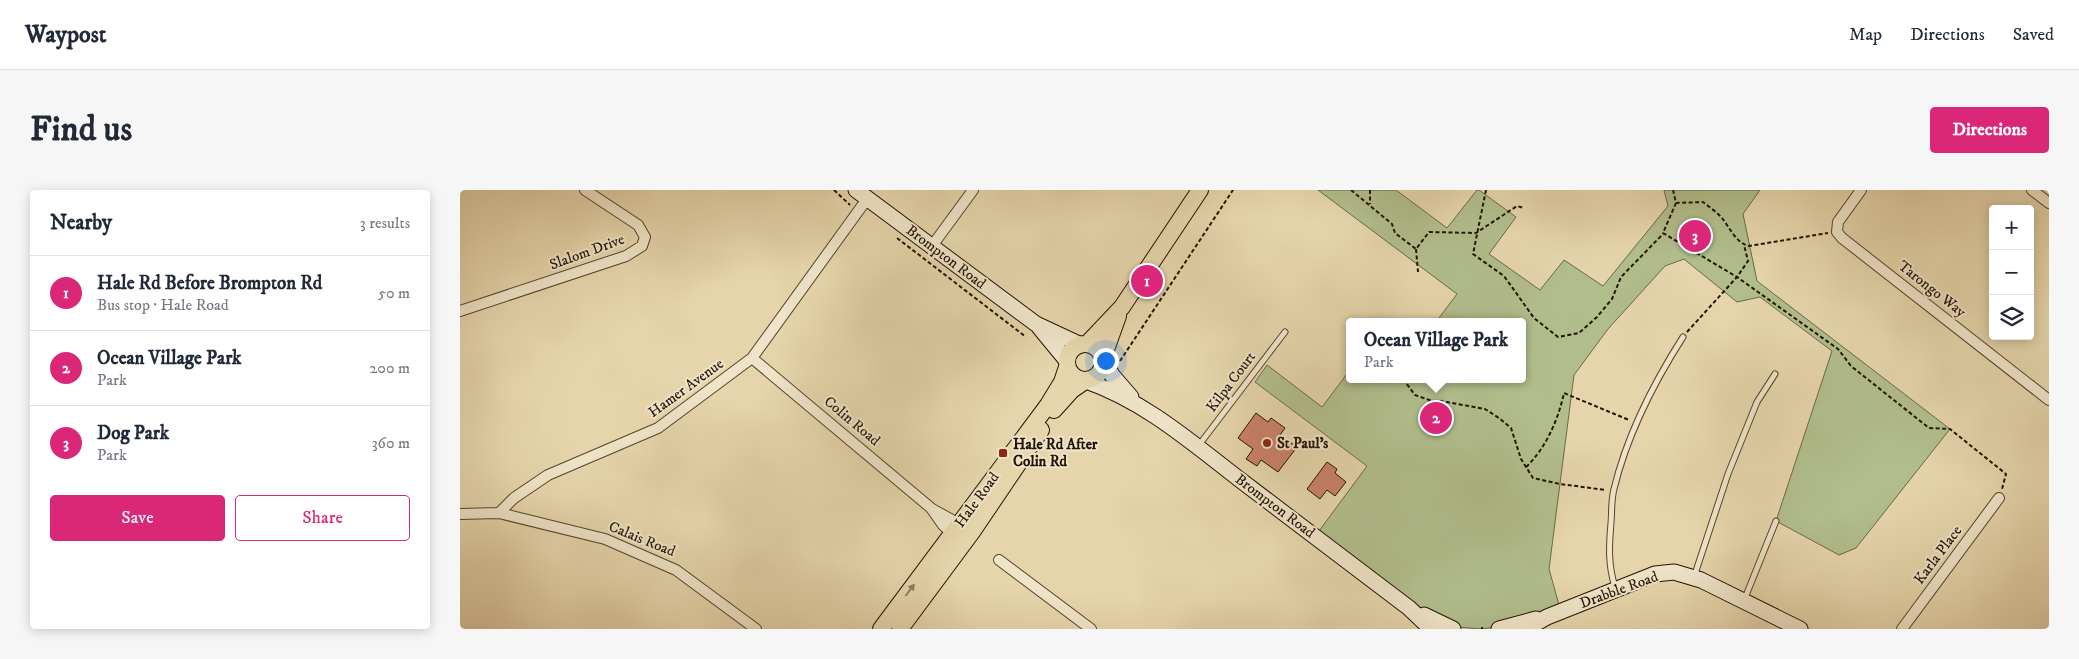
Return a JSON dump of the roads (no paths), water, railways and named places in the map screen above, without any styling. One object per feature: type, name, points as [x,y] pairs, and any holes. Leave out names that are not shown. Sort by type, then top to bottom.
[{"type":"main road","points":[[1122,307],[1103,358],[1103,365],[1097,376],[1085,381],[1074,377],[1067,364],[1069,353],[1074,348],[1084,344],[1122,307],[1200,190]]},
{"type":"main road","points":[[1084,344],[1094,346],[1103,358]]},
{"type":"main road","name":"Hale Road","points":[[900,629],[1062,382],[1067,364]]},
{"type":"main road","name":"Hale Road","points":[[881,629],[1022,460],[1057,405],[1072,390],[1085,381]]},
{"type":"street","name":"Slalom Drive","points":[[460,311],[626,256],[642,246],[645,238],[638,225],[585,190]]},
{"type":"street","points":[[932,246],[973,190]]},
{"type":"street","name":"Tarongo Way","points":[[1862,190],[1838,222],[1837,232],[1842,238],[2049,400]]},
{"type":"street","points":[[2032,190],[2049,202]]},
{"type":"street","name":"Brompton Road","points":[[861,200],[932,246],[1036,324],[1084,344]]},
{"type":"street","name":"Hamer Avenue","points":[[500,513],[514,498],[548,475],[658,428],[752,358],[861,200]]},
{"type":"street","name":"Brompton Road","points":[[1036,324],[1067,364]]},
{"type":"street","name":"Colin Road","points":[[752,358],[931,508],[944,526],[962,533]]},
{"type":"street","name":"Brompton Road","points":[[1103,358],[1112,375],[1139,405]]},
{"type":"street","name":"Brompton Road","points":[[1085,381],[1118,394],[1139,405],[1409,608],[1431,629]]},
{"type":"street","name":"Karla Place","points":[[1902,629],[1999,498]]},
{"type":"street","points":[[460,514],[500,513]]},
{"type":"street","name":"Calais Road","points":[[500,513],[605,539],[676,570],[756,629]]},
{"type":"street","points":[[999,560],[1091,629]]},
{"type":"street","name":"Drabble Road","points":[[1526,629],[1547,617],[1655,574],[1674,572],[1694,578],[1800,629]]},
{"type":"street","name":"Brompton Road","points":[[1409,608],[1452,629]]},
{"type":"street","name":"Drabble Road","points":[[1499,629],[1547,617]]},
{"type":"lane","name":"Kilpa Court","points":[[1197,447],[1285,332]]},
{"type":"lane","points":[[1616,590],[1610,571],[1608,555],[1613,491],[1636,424],[1661,370],[1683,337]]},
{"type":"lane","points":[[1694,578],[1728,474],[1756,402],[1775,374]]},
{"type":"lane","points":[[1744,601],[1776,521]]},
{"type":"place","name":"Dog Park","points":[[1695,236]]},
{"type":"place","name":"Hale Rd Before Brompton Rd","points":[[1147,281]]},
{"type":"place","name":"Ocean Village Park","points":[[1436,418]]},
{"type":"place","name":"St Paul's","points":[[1267,443]]},
{"type":"place","name":"Hale Rd After Colin Rd","points":[[1003,453]]}]
